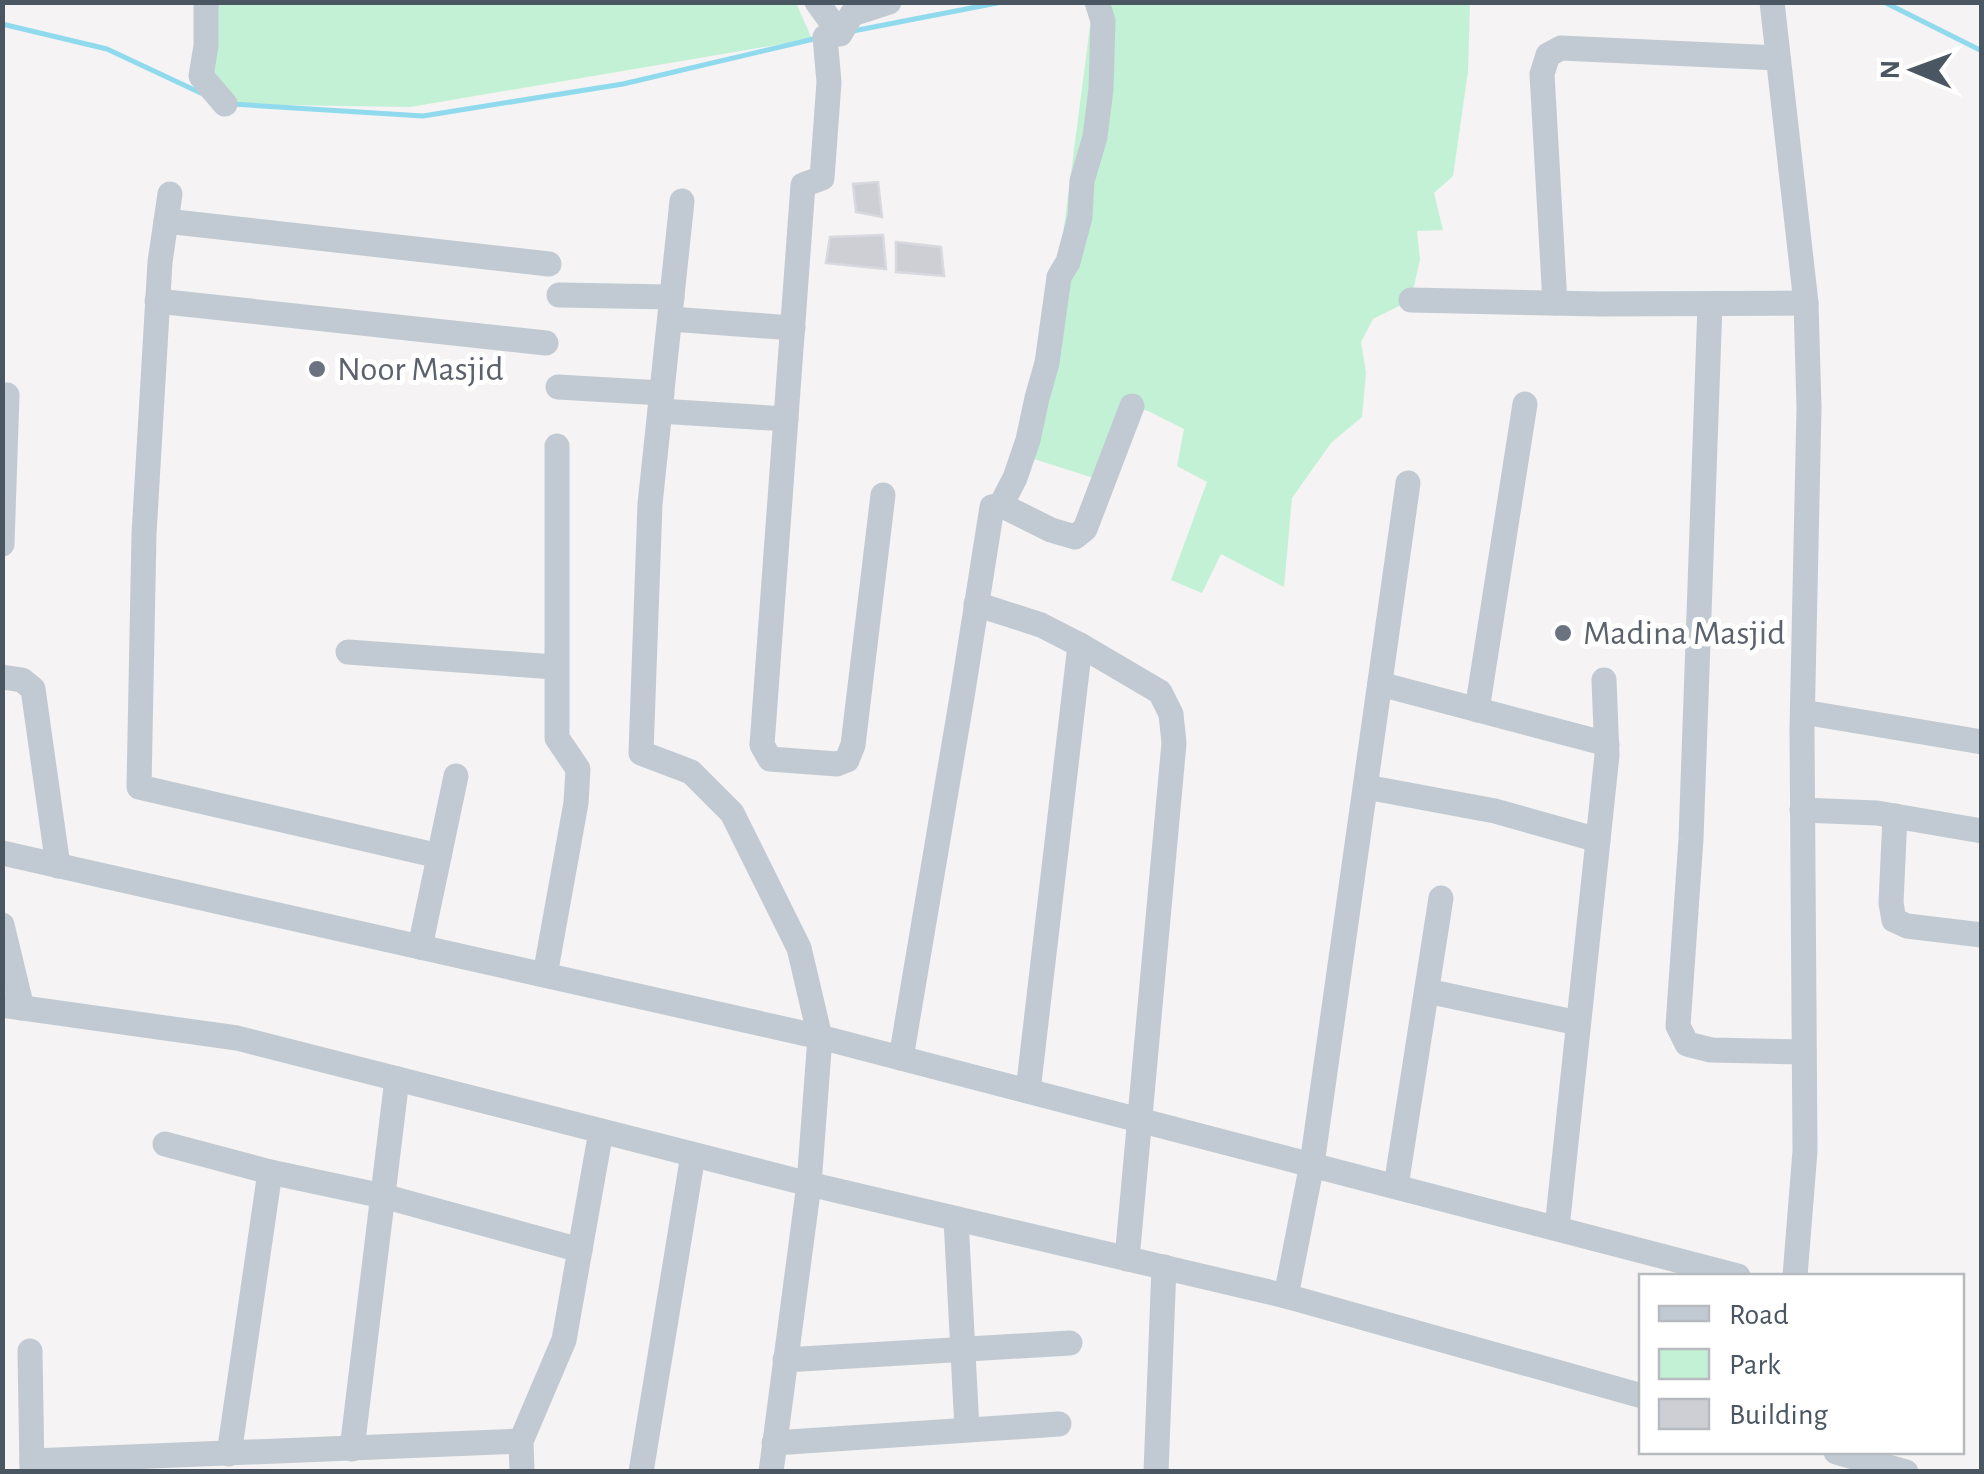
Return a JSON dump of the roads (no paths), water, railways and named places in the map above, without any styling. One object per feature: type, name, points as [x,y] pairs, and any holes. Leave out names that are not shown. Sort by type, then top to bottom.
[{"type":"street","points":[[206,2],[201,76],[225,104]]},
{"type":"street","points":[[818,2],[840,34],[852,14],[890,2]]},
{"type":"street","points":[[901,1058],[992,507],[1001,504],[1015,478],[1028,440],[1048,363],[1059,277],[1068,262],[1080,218],[1082,181],[1095,136],[1100,89],[1103,21],[1096,2]]},
{"type":"street","points":[[1772,2],[1806,304],[1810,408],[1802,810],[1805,1151],[1795,1274]]},
{"type":"street","points":[[825,37],[828,82],[822,178],[804,185],[792,328],[762,745],[770,760],[837,764],[848,760],[883,496]]},
{"type":"street","points":[[1555,303],[1542,74],[1548,55],[1561,48],[1778,58]]},
{"type":"street","points":[[170,194],[158,302],[144,534],[139,787],[439,856]]},
{"type":"street","points":[[682,201],[650,504],[640,753],[691,772],[732,813],[799,948],[820,1037],[809,1184],[770,1472]]},
{"type":"street","points":[[166,221],[548,264]]},
{"type":"street","points":[[558,296],[671,308],[792,328]]},
{"type":"street","points":[[1411,300],[1806,304]]},
{"type":"street","points":[[158,302],[546,343]]},
{"type":"street","points":[[1710,304],[1692,800],[1678,1026],[1687,1044],[1711,1050],[1804,1052]]},
{"type":"street","points":[[558,386],[786,419]]},
{"type":"street","points":[[2,544],[8,395]]},
{"type":"street","points":[[1477,710],[1525,404]]},
{"type":"street","points":[[1001,504],[1051,530],[1075,537],[1085,529],[1132,406]]},
{"type":"street","points":[[546,975],[576,803],[578,769],[557,738],[556,446]]},
{"type":"street","points":[[1286,1296],[1312,1164],[1408,482]]},
{"type":"street","points":[[976,604],[1041,626],[1080,645],[1160,692],[1171,714],[1174,743],[1127,1259]]},
{"type":"street","points":[[1028,1090],[1080,645]]},
{"type":"street","points":[[348,652],[556,667]]},
{"type":"street","points":[[2,677],[22,680],[33,689],[58,866]]},
{"type":"street","points":[[1557,1228],[1598,840],[1606,744],[1604,680]]},
{"type":"street","points":[[1380,684],[1606,744]]},
{"type":"street","points":[[1803,712],[1982,742]]},
{"type":"street","points":[[420,947],[456,776]]},
{"type":"street","points":[[1366,787],[1495,811],[1598,840]]},
{"type":"street","points":[[1802,810],[1877,813],[1982,831]]},
{"type":"street","points":[[1895,816],[1891,903],[1894,920],[1907,926],[1982,935]]},
{"type":"street","points":[[2,854],[820,1037],[1730,1274]]},
{"type":"street","points":[[1396,1186],[1441,898]]},
{"type":"street","points":[[2,925],[12,1007],[238,1038],[809,1184],[1286,1296],[1639,1395]]},
{"type":"street","points":[[1426,992],[1578,1024]]},
{"type":"street","points":[[352,1449],[396,1079]]},
{"type":"street","points":[[522,1472],[521,1441],[564,1340],[601,1131]]},
{"type":"street","points":[[165,1144],[383,1196],[580,1250]]},
{"type":"street","points":[[641,1472],[693,1154]]},
{"type":"street","points":[[228,1454],[270,1172]]},
{"type":"street","points":[[956,1218],[967,1430]]},
{"type":"street","points":[[1156,1472],[1164,1267]]},
{"type":"street","points":[[786,1360],[1070,1343]]},
{"type":"street","points":[[30,1351],[32,1466],[521,1441]]},
{"type":"street","points":[[774,1443],[1059,1424]]},
{"type":"street","points":[[1842,1454],[1890,1469]]},
{"type":"waterway","points":[[853,31],[1002,2]]},
{"type":"waterway","points":[[1884,2],[1982,51]]},
{"type":"waterway","points":[[2,24],[107,49],[203,94]]},
{"type":"waterway","points":[[232,104],[423,116],[623,84],[818,38]]},
{"type":"place","name":"Noor Masjid","points":[[317,369]]},
{"type":"place","name":"Madina Masjid","points":[[1563,633]]}]
